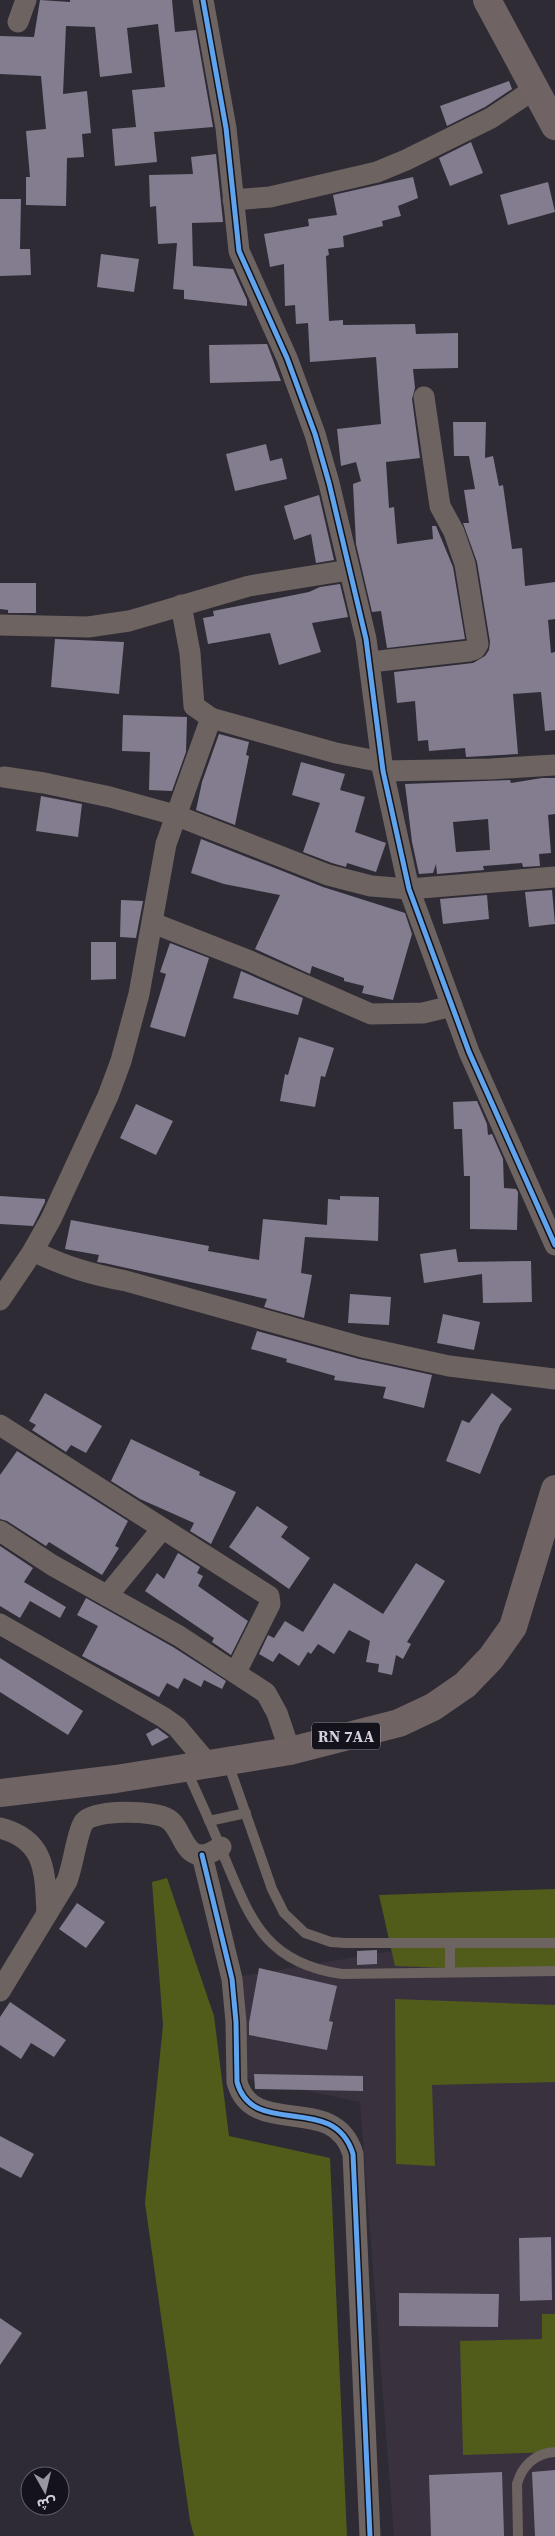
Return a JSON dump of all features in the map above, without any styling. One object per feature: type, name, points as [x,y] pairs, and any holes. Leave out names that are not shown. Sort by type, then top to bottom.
[{"type":"main road","points":[[487,0],[555,126]]},
{"type":"main road","name":"RN 7AA","points":[[0,1794],[207,1765],[290,1751],[399,1723],[433,1707],[465,1685],[491,1658],[513,1627],[555,1488]]},
{"type":"street","points":[[18,22],[26,0]]},
{"type":"street","points":[[203,0],[225,120],[239,251],[278,335],[315,434],[370,662],[382,767],[409,889],[459,1028],[555,1245]]},
{"type":"street","points":[[233,200],[270,197],[377,172],[406,160],[491,118],[536,88]]},
{"type":"street","points":[[370,662],[469,651],[475,649],[478,644],[465,564],[454,532],[440,506],[424,397]]},
{"type":"street","points":[[0,625],[88,627],[129,621],[249,586],[349,570]]},
{"type":"street","points":[[181,605],[190,653],[194,706],[211,718],[382,767],[490,769],[555,764]]},
{"type":"street","points":[[0,1300],[34,1251],[114,1078],[132,1025],[166,844],[211,718]]},
{"type":"street","points":[[4,777],[82,791],[175,815],[328,874],[371,886],[409,889],[555,878]]},
{"type":"street","points":[[152,923],[250,961],[371,1014],[423,1013],[452,1006]]},
{"type":"street","points":[[423,1013],[444,983]]},
{"type":"street","points":[[423,1013],[459,1028]]},
{"type":"street","points":[[34,1251],[71,1269],[126,1281],[362,1347],[449,1366],[555,1379]]},
{"type":"street","points":[[0,1425],[269,1596],[270,1604],[236,1672]]},
{"type":"street","points":[[106,1596],[162,1528]]},
{"type":"street","points":[[0,1531],[52,1565],[179,1636],[266,1693],[277,1713],[290,1751]]},
{"type":"street","points":[[0,1624],[163,1717],[177,1727],[207,1765]]},
{"type":"street","points":[[0,1991],[47,1914],[73,1865],[84,1822],[95,1814],[161,1815],[173,1823],[192,1852],[211,1851],[235,2000],[237,2082],[239,2091],[243,2098],[257,2109],[318,2119],[334,2125],[346,2137],[353,2154],[370,2536]]},
{"type":"street","points":[[0,1828],[25,1838],[38,1853],[45,1873],[47,1914]]},
{"type":"lane","points":[[207,1765],[246,1813],[277,1902],[289,1919],[305,1932],[318,1938],[346,1944],[555,1943]]},
{"type":"lane","points":[[207,1765],[211,1851],[259,1929],[276,1947],[296,1960],[310,1967],[342,1974],[555,1971]]},
{"type":"lane","points":[[209,1821],[246,1813]]},
{"type":"lane","points":[[450,1943],[450,1972]]},
{"type":"lane","points":[[518,2536],[517,2484],[519,2477],[534,2458],[555,2452]]},
{"type":"shaded area","points":[[555,1924],[555,2536],[394,2536],[360,2102],[244,2078],[236,1977]]},
{"type":"green space","points":[[167,1878],[214,2016],[229,2136],[330,2158],[347,2536],[194,2536],[190,2521],[145,2203],[163,2025],[152,1882]]},
{"type":"green space","points":[[555,1889],[555,1972],[395,1966],[379,1895]]},
{"type":"green space","points":[[395,1999],[555,2005],[555,2082],[432,2085],[435,2166],[396,2164]]},
{"type":"green space","points":[[542,2314],[555,2314],[555,2452],[463,2455],[460,2341],[542,2339]]},
{"type":"building","points":[[40,0],[70,2],[70,0],[172,0],[175,32],[196,30],[213,127],[154,132],[157,162],[115,166],[112,129],[136,127],[132,90],[165,87],[158,24],[127,28],[132,73],[100,77],[95,27],[66,26],[63,94],[87,91],[91,133],[82,134],[84,157],[67,158],[66,206],[26,205],[26,177],[30,177],[26,131],[46,129],[41,76],[0,74],[0,36],[34,37]]},
{"type":"building","points":[[509,81],[512,89],[485,107],[447,126],[440,106]]},
{"type":"building","points":[[471,142],[483,173],[450,186],[439,158]]},
{"type":"building","points":[[216,154],[223,222],[192,223],[193,266],[233,269],[247,300],[247,306],[184,299],[184,290],[173,289],[177,243],[158,244],[156,206],[150,207],[149,175],[193,174],[191,157]]},
{"type":"building","points":[[413,177],[418,198],[398,206],[401,216],[382,221],[383,226],[343,236],[344,247],[328,249],[329,255],[326,256],[329,321],[343,320],[343,325],[415,324],[416,334],[458,333],[458,368],[413,369],[415,388],[412,399],[420,458],[386,462],[389,508],[394,507],[397,544],[433,539],[432,526],[436,526],[453,567],[465,639],[387,648],[381,611],[372,612],[356,544],[353,484],[361,481],[356,462],[341,466],[337,429],[381,424],[376,357],[310,362],[308,323],[296,324],[295,305],[285,306],[284,264],[270,267],[264,234],[309,226],[308,219],[337,215],[333,195]]},
{"type":"building","points":[[548,182],[555,212],[508,225],[500,195]]},
{"type":"building","points":[[0,199],[21,199],[20,249],[30,249],[31,275],[0,276]]},
{"type":"building","points":[[101,254],[139,259],[134,292],[97,287]]},
{"type":"building","points":[[267,344],[281,381],[210,383],[209,345]]},
{"type":"building","points":[[453,422],[486,422],[485,458],[493,456],[499,486],[503,485],[512,549],[522,548],[525,586],[555,582],[555,619],[548,620],[551,653],[555,652],[555,730],[545,731],[541,692],[513,694],[518,754],[466,757],[465,748],[429,751],[428,740],[418,741],[415,701],[397,703],[394,672],[473,663],[485,656],[489,650],[490,642],[477,562],[463,523],[469,523],[464,490],[475,489],[469,456],[454,456]]},
{"type":"building","points":[[266,444],[270,461],[282,458],[287,479],[235,491],[226,454]]},
{"type":"building","points":[[319,495],[334,560],[316,563],[311,534],[294,540],[284,506]]},
{"type":"building","points":[[0,583],[36,583],[36,613],[8,613],[8,610],[0,609]]},
{"type":"building","points":[[340,584],[348,617],[312,623],[321,652],[279,665],[270,633],[208,644],[203,618],[214,616],[213,611]]},
{"type":"building","points":[[55,639],[124,642],[119,694],[51,687]]},
{"type":"building","points":[[123,715],[187,717],[186,752],[172,791],[149,790],[150,752],[122,751]]},
{"type":"building","points":[[219,734],[249,742],[246,755],[249,756],[235,825],[196,810],[202,782]]},
{"type":"building","points":[[301,762],[345,774],[340,790],[365,797],[355,832],[386,843],[376,872],[347,863],[346,867],[303,852],[320,803],[292,795]]},
{"type":"building","points":[[555,778],[555,814],[548,815],[551,853],[539,854],[540,866],[523,867],[522,863],[483,866],[484,870],[437,874],[436,864],[433,873],[419,874],[412,842],[405,784],[510,780],[511,783]],"holes":[[[488,819],[490,850],[456,852],[453,822]]]},
{"type":"building","points":[[41,796],[82,804],[78,837],[36,831]]},
{"type":"building","points":[[201,839],[323,887],[405,913],[412,934],[393,1000],[362,993],[364,986],[344,981],[344,978],[312,966],[310,974],[255,949],[280,895],[224,884],[191,873]]},
{"type":"building","points":[[552,890],[555,924],[529,927],[525,892]]},
{"type":"building","points":[[487,895],[489,919],[443,924],[440,899]]},
{"type":"building","points":[[121,900],[143,901],[136,938],[120,937]]},
{"type":"building","points":[[91,942],[116,942],[116,979],[91,980]]},
{"type":"building","points":[[170,943],[209,958],[185,1037],[150,1027],[166,974],[160,972]]},
{"type":"building","points":[[241,971],[303,998],[298,1015],[233,998]]},
{"type":"building","points":[[299,1037],[334,1048],[325,1077],[321,1076],[315,1107],[280,1101],[285,1074],[288,1075]]},
{"type":"building","points":[[477,1101],[487,1124],[488,1135],[492,1134],[503,1159],[504,1188],[516,1189],[518,1192],[517,1230],[470,1229],[470,1176],[464,1176],[462,1129],[454,1129],[453,1102]]},
{"type":"building","points":[[136,1104],[173,1121],[156,1155],[120,1138]]},
{"type":"building","points":[[0,1196],[45,1199],[45,1202],[33,1226],[0,1224]]},
{"type":"building","points":[[340,1196],[379,1197],[378,1241],[305,1237],[301,1273],[312,1275],[304,1318],[264,1307],[267,1299],[97,1262],[99,1255],[65,1249],[71,1220],[209,1246],[208,1251],[259,1260],[263,1219],[327,1225],[328,1199],[340,1200]]},
{"type":"building","points":[[456,1249],[458,1262],[531,1261],[532,1302],[483,1303],[482,1274],[424,1283],[420,1254]]},
{"type":"building","points":[[350,1294],[391,1297],[389,1325],[348,1323]]},
{"type":"building","points":[[443,1314],[480,1322],[474,1350],[437,1343]]},
{"type":"building","points":[[257,1331],[359,1359],[432,1375],[424,1408],[383,1398],[386,1387],[334,1380],[335,1376],[286,1362],[287,1359],[251,1349]]},
{"type":"building","points":[[45,1393],[102,1426],[86,1453],[71,1445],[66,1452],[32,1430],[36,1425],[29,1421]]},
{"type":"building","points":[[492,1393],[512,1409],[500,1425],[480,1474],[446,1461],[462,1420],[469,1423]]},
{"type":"building","points":[[131,1439],[200,1472],[199,1475],[236,1492],[211,1544],[190,1531],[194,1523],[140,1499],[111,1481]]},
{"type":"building","points":[[17,1451],[128,1521],[115,1546],[119,1548],[102,1575],[49,1542],[46,1546],[7,1521],[0,1519],[0,1475]]},
{"type":"building","points":[[257,1506],[288,1527],[281,1537],[310,1558],[289,1589],[229,1547]]},
{"type":"building","points":[[0,1546],[33,1568],[24,1582],[66,1607],[60,1618],[30,1601],[20,1618],[0,1606]]},
{"type":"building","points":[[178,1553],[200,1567],[197,1573],[203,1576],[198,1586],[248,1621],[231,1655],[212,1642],[214,1638],[145,1591],[157,1573],[164,1579]]},
{"type":"building","points":[[416,1563],[445,1581],[407,1642],[411,1644],[403,1659],[396,1655],[392,1675],[378,1672],[379,1664],[366,1662],[370,1641],[349,1630],[334,1654],[318,1644],[311,1654],[308,1652],[299,1666],[279,1653],[273,1662],[259,1654],[268,1635],[274,1638],[285,1621],[303,1632],[334,1583],[383,1614]]},
{"type":"building","points":[[86,1598],[173,1647],[226,1681],[222,1689],[204,1680],[201,1687],[184,1678],[178,1689],[167,1683],[159,1697],[82,1656],[98,1626],[77,1615]]},
{"type":"building","points":[[0,1658],[83,1711],[68,1735],[0,1692]]},
{"type":"building","points":[[157,1728],[169,1737],[152,1746],[146,1734]]},
{"type":"building","points":[[77,1903],[105,1922],[86,1948],[59,1929]]},
{"type":"building","points":[[377,1950],[377,1964],[357,1965],[357,1951]]},
{"type":"building","points":[[259,1968],[337,1986],[329,2021],[333,2022],[327,2050],[249,2035],[249,2023]]},
{"type":"building","points":[[10,2002],[66,2040],[54,2057],[31,2043],[21,2059],[0,2045],[0,2017]]},
{"type":"building","points":[[254,2074],[363,2076],[363,2091],[255,2089]]},
{"type":"building","points":[[0,2136],[34,2154],[21,2178],[0,2167]]},
{"type":"building","points":[[551,2237],[552,2300],[520,2301],[519,2238]]},
{"type":"building","points":[[399,2293],[499,2294],[498,2327],[399,2326]]},
{"type":"building","points":[[0,2318],[22,2333],[0,2365]]},
{"type":"building","points":[[555,2470],[555,2536],[535,2536],[532,2472]]},
{"type":"building","points":[[502,2472],[504,2536],[431,2536],[429,2475]]},
{"type":"cycle path","points":[[203,0],[226,128],[239,251],[287,358],[315,434],[329,483],[366,639],[383,771],[409,889],[469,1052],[555,1245]]},
{"type":"cycle path","points":[[202,1855],[232,1979],[236,2022],[237,2082],[246,2099],[259,2109],[329,2124],[343,2135],[353,2154],[370,2536]]}]
